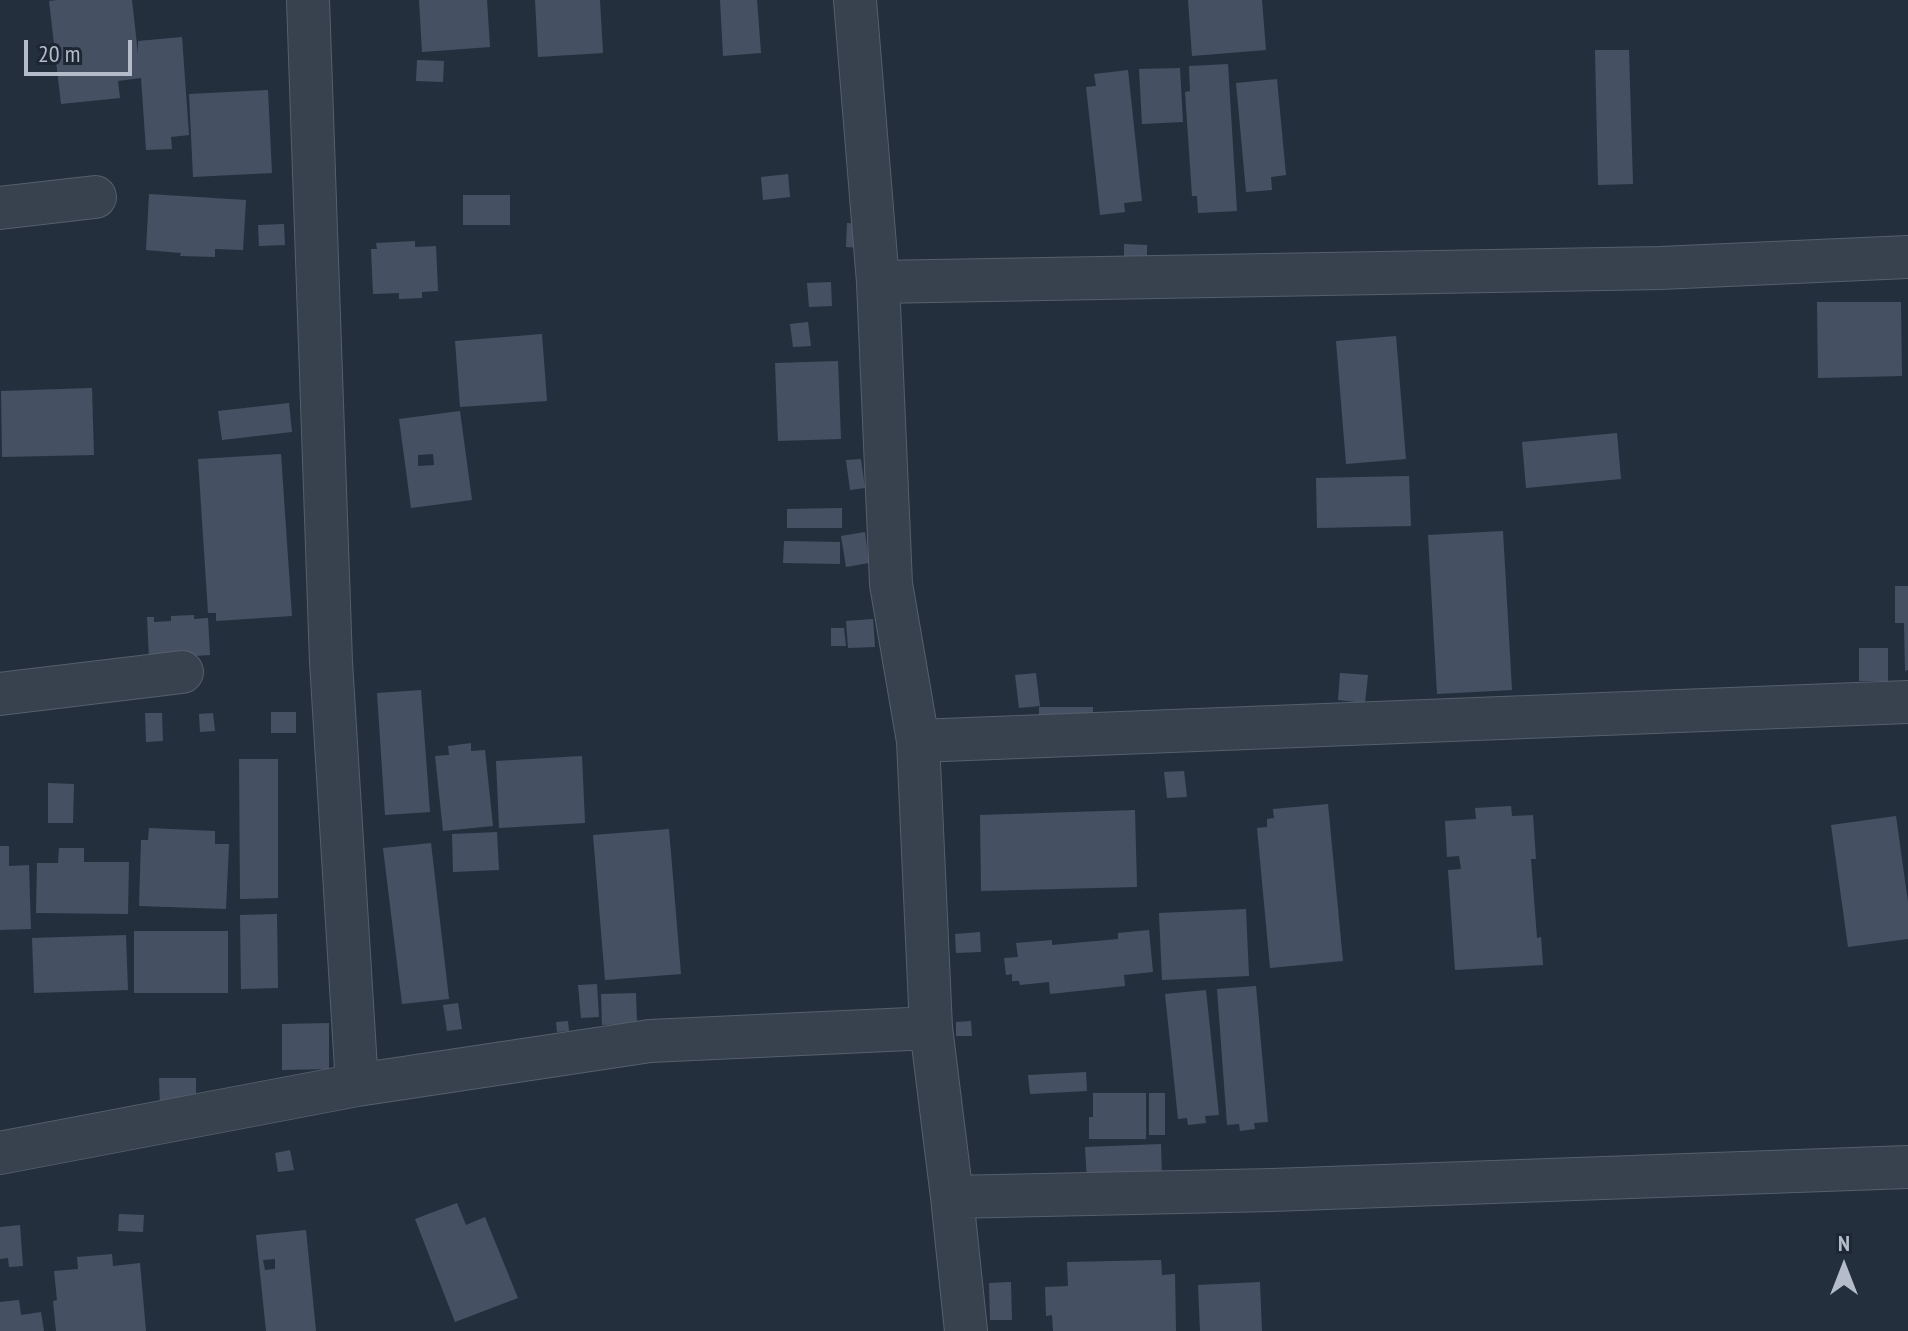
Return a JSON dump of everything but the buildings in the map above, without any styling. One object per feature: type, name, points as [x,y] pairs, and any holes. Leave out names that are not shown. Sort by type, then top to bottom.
[{"type":"street","points":[[308,0],[331,662],[357,1085]]},
{"type":"street","points":[[855,0],[878,282],[891,584],[918,741],[931,1028],[966,1331]]},
{"type":"street","points":[[0,208],[95,197]]},
{"type":"street","points":[[878,282],[1660,268],[1908,257]]},
{"type":"street","points":[[0,694],[182,672]]},
{"type":"street","points":[[918,741],[1908,702]]},
{"type":"street","points":[[0,1153],[357,1085],[650,1041],[931,1028]]},
{"type":"street","points":[[952,1197],[1272,1190],[1908,1167]]}]
